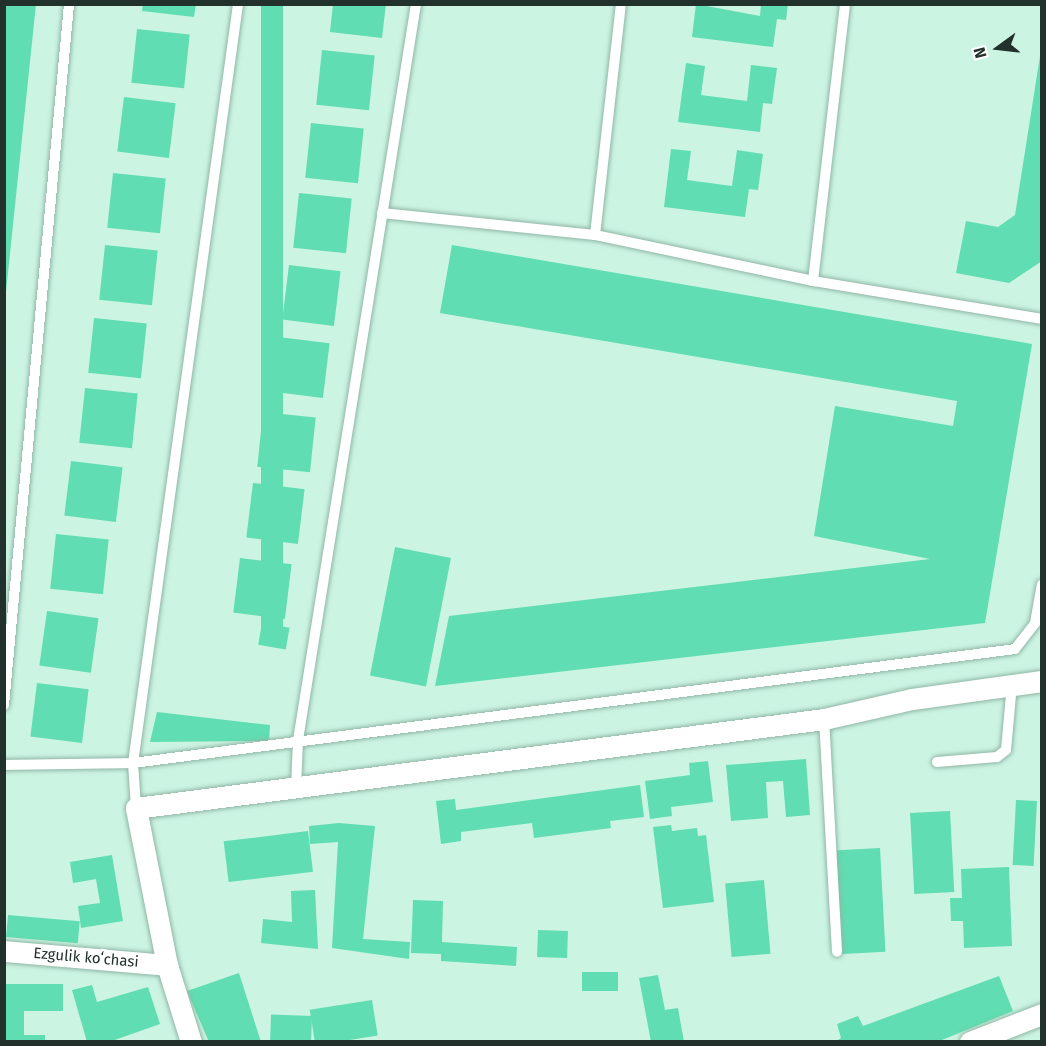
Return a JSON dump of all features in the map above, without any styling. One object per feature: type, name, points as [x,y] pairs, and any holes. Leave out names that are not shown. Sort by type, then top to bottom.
[{"type":"street","points":[[191,1041],[167,965],[136,808],[824,719],[1012,683],[1041,681]]},
{"type":"street","name":"Ezgulik koʻchasi","points":[[4,951],[167,965]]},
{"type":"street","points":[[970,1041],[1041,1014]]},
{"type":"lane","points":[[4,705],[69,4]]},
{"type":"lane","points":[[136,808],[133,763],[238,4]]},
{"type":"lane","points":[[296,788],[298,740],[416,4]]},
{"type":"lane","points":[[595,235],[621,4]]},
{"type":"lane","points":[[813,280],[845,4]]},
{"type":"lane","points":[[382,213],[595,235],[813,280],[1041,319]]},
{"type":"lane","points":[[4,765],[133,763],[1015,649],[1035,624],[1041,585]]},
{"type":"lane","points":[[937,762],[997,757],[1006,750],[1012,683]]},
{"type":"lane","points":[[824,719],[837,952]]},
{"type":"building","points":[[4,4],[36,4],[6,292],[4,291]]},
{"type":"building","points":[[143,4],[196,4],[194,17],[142,11]]},
{"type":"building","points":[[261,4],[283,4],[283,638],[261,638]]},
{"type":"building","points":[[333,4],[386,4],[382,38],[330,32]]},
{"type":"building","points":[[696,4],[760,16],[761,4],[788,4],[786,20],[777,19],[773,47],[692,37]]},
{"type":"building","points":[[137,29],[190,35],[184,88],[131,83]]},
{"type":"building","points":[[322,50],[375,56],[369,110],[316,105]]},
{"type":"building","points":[[1040,56],[1042,261],[1009,283],[956,273],[966,221],[998,227],[1015,215]]},
{"type":"building","points":[[686,63],[705,66],[701,95],[747,101],[751,65],[777,68],[772,104],[763,103],[760,132],[678,122]]},
{"type":"building","points":[[124,97],[176,103],[169,158],[117,152]]},
{"type":"building","points":[[311,123],[364,129],[358,183],[305,178]]},
{"type":"building","points":[[671,149],[691,151],[687,180],[732,186],[737,150],[763,154],[758,190],[749,189],[745,217],[664,207]]},
{"type":"building","points":[[113,173],[166,179],[160,233],[107,228]]},
{"type":"building","points":[[299,193],[352,199],[346,253],[293,248]]},
{"type":"building","points":[[105,245],[158,251],[152,305],[99,300]]},
{"type":"building","points":[[452,245],[1032,344],[985,623],[435,686],[449,616],[930,559],[814,536],[835,406],[953,426],[957,401],[440,313]]},
{"type":"building","points":[[289,265],[341,271],[334,326],[282,320]]},
{"type":"building","points":[[94,318],[147,324],[141,378],[88,373]]},
{"type":"building","points":[[278,337],[330,343],[323,398],[271,392]]},
{"type":"building","points":[[85,388],[138,394],[132,448],[79,443]]},
{"type":"building","points":[[263,412],[316,418],[310,472],[257,467]]},
{"type":"building","points":[[71,461],[123,467],[116,522],[64,516]]},
{"type":"building","points":[[253,483],[305,489],[298,544],[246,538]]},
{"type":"building","points":[[56,534],[109,540],[103,594],[50,589]]},
{"type":"building","points":[[395,547],[451,558],[426,686],[370,676]]},
{"type":"building","points":[[240,558],[292,564],[285,619],[233,613]]},
{"type":"building","points":[[47,611],[98,618],[91,673],[39,665]]},
{"type":"building","points":[[262,623],[290,628],[286,650],[258,645]]},
{"type":"building","points":[[37,683],[89,689],[82,743],[30,737]]},
{"type":"building","points":[[157,712],[270,725],[269,741],[150,742]]},
{"type":"building","points":[[806,759],[810,815],[786,817],[783,781],[766,782],[768,818],[731,821],[726,765]]},
{"type":"building","points":[[708,761],[713,802],[671,807],[672,816],[650,819],[645,781],[690,775],[689,763]]},
{"type":"building","points":[[640,785],[644,817],[610,821],[611,828],[534,838],[532,823],[461,832],[461,841],[441,844],[436,801],[455,799],[456,810]]},
{"type":"building","points":[[1016,800],[1037,801],[1034,866],[1013,865]]},
{"type":"building","points":[[950,811],[954,892],[914,894],[910,813]]},
{"type":"building","points":[[339,823],[375,826],[363,939],[410,942],[409,959],[332,948],[338,842],[310,844],[309,826]]},
{"type":"building","points":[[671,825],[672,831],[697,828],[698,836],[706,835],[714,902],[663,908],[653,827]]},
{"type":"building","points":[[308,831],[313,872],[229,882],[224,841]]},
{"type":"building","points":[[880,848],[885,952],[839,954],[833,850]]},
{"type":"building","points":[[112,855],[123,921],[81,928],[78,906],[100,903],[96,879],[73,883],[70,862]]},
{"type":"building","points":[[1009,867],[1012,946],[964,948],[963,921],[951,921],[950,898],[962,898],[961,869]]},
{"type":"building","points":[[764,880],[770,954],[732,957],[725,883]]},
{"type":"building","points":[[315,890],[318,949],[261,943],[263,919],[292,922],[291,891]]},
{"type":"building","points":[[413,900],[443,901],[442,942],[517,947],[516,966],[441,961],[441,954],[411,953]]},
{"type":"building","points":[[8,915],[80,921],[78,943],[6,937]]},
{"type":"building","points":[[538,930],[568,931],[567,958],[537,957]]},
{"type":"building","points":[[582,972],[618,972],[618,991],[582,991]]},
{"type":"building","points":[[239,973],[261,1042],[209,1042],[187,991]]},
{"type":"building","points":[[658,975],[665,1010],[678,1008],[684,1042],[651,1042],[639,978]]},
{"type":"building","points":[[999,976],[1013,1011],[937,1042],[835,1042],[841,1038],[837,1024],[858,1016],[863,1026]]},
{"type":"building","points":[[4,984],[63,984],[63,1011],[24,1011],[24,1035],[45,1035],[45,1042],[4,1042]]},
{"type":"building","points":[[92,985],[97,1002],[148,987],[160,1024],[109,1042],[87,1042],[72,990]]},
{"type":"building","points":[[372,1000],[378,1036],[337,1042],[315,1042],[310,1010]]},
{"type":"building","points":[[271,1015],[312,1016],[311,1042],[270,1041]]}]
